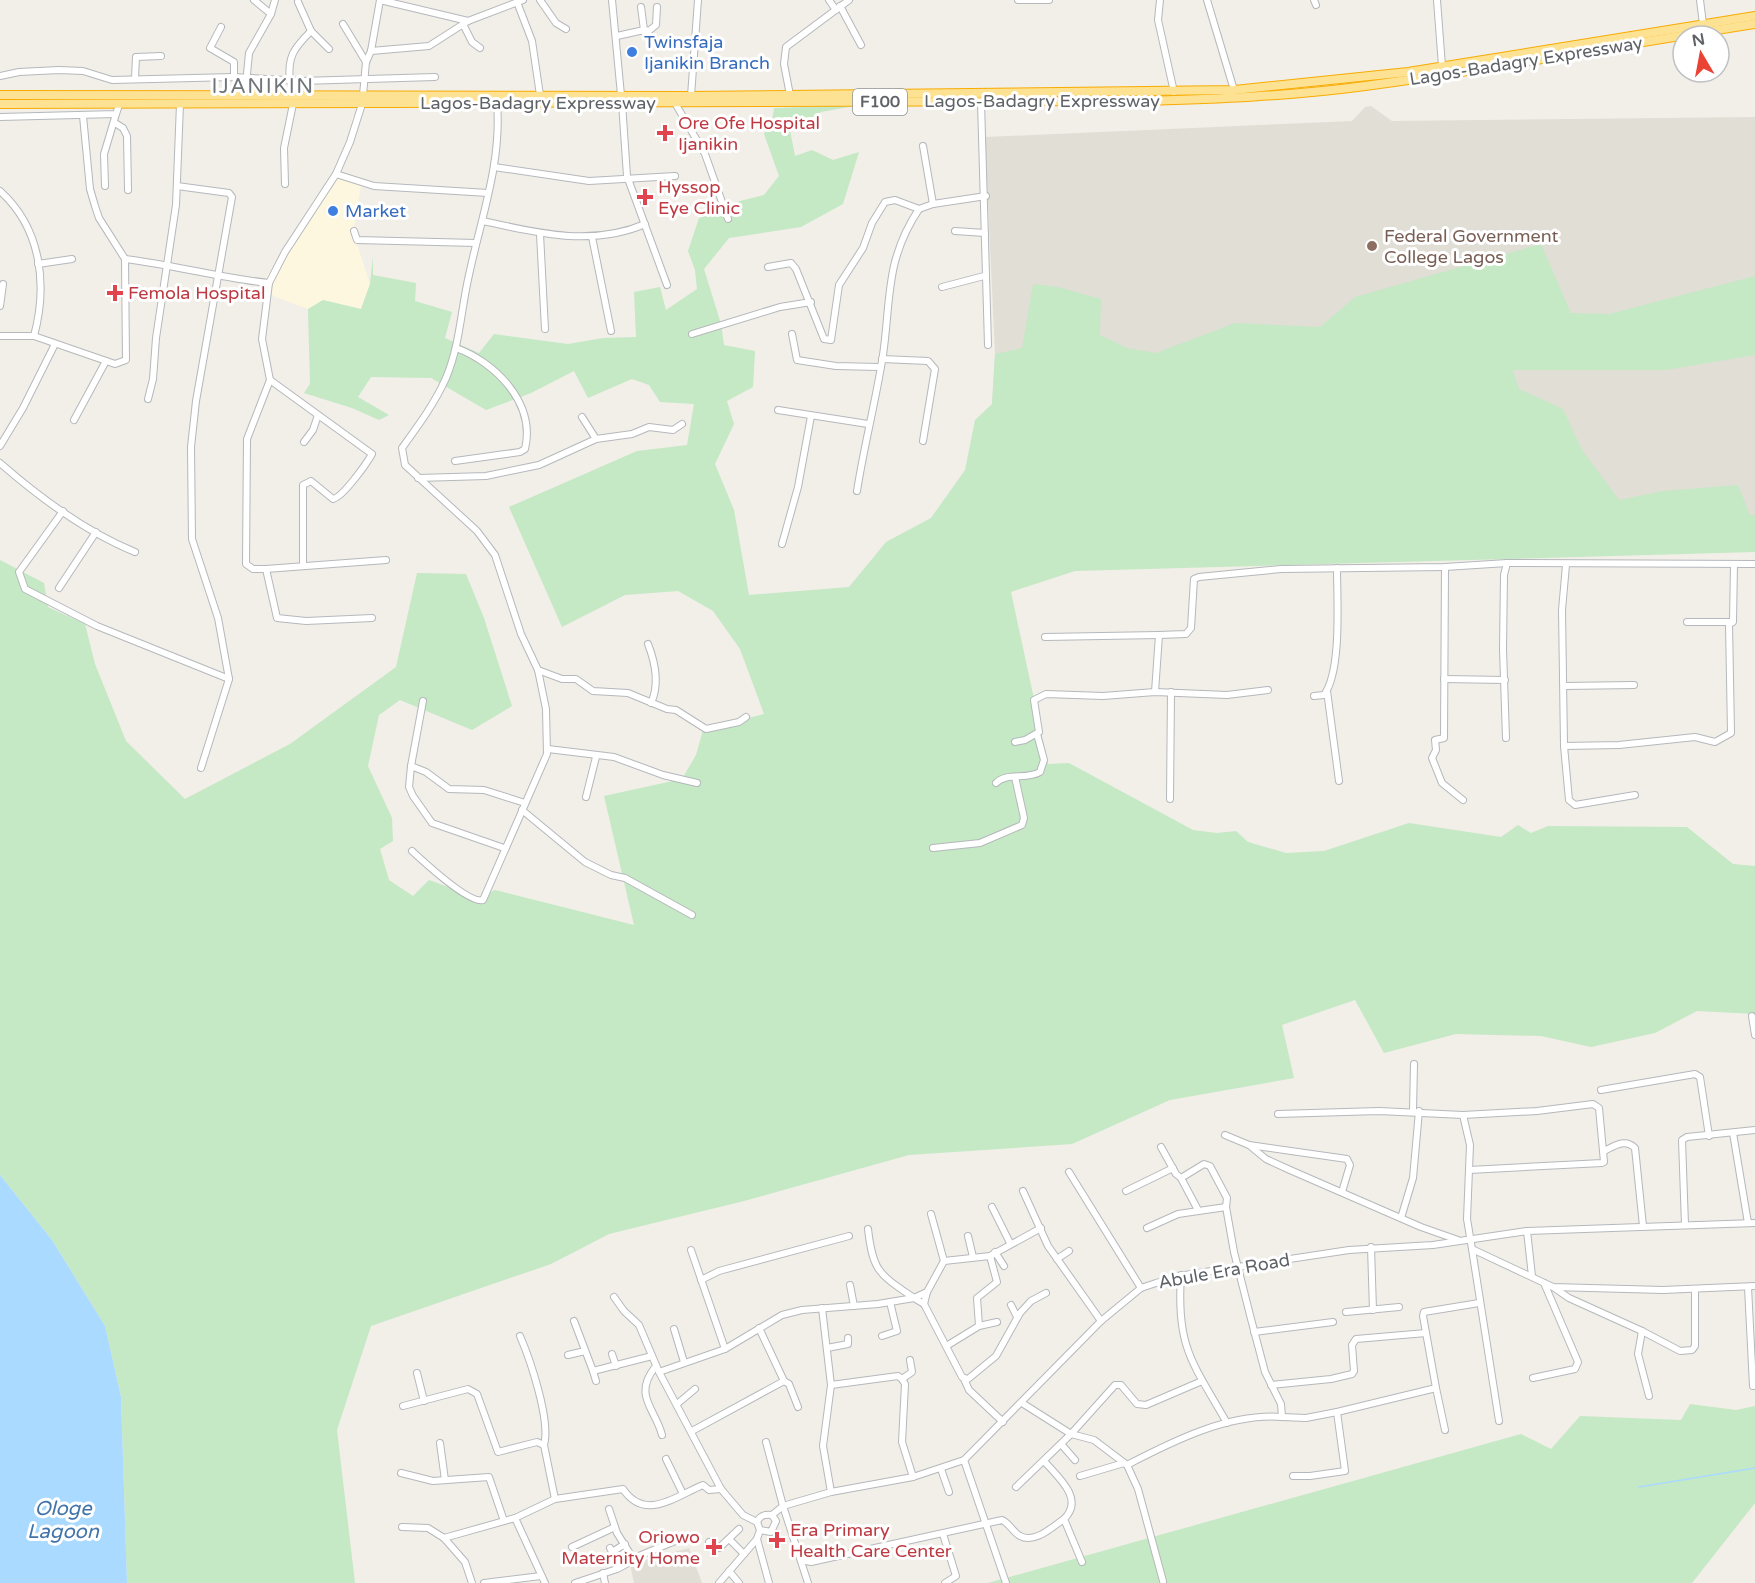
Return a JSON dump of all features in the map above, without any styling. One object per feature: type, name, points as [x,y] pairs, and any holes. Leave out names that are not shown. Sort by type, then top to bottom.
[{"type":"highway","name":"Lagos-Badagry Expressway","points":[[1703,24],[1755,16]]},
{"type":"highway","name":"Lagos-Badagry Expressway","points":[[0,104],[117,109],[180,104],[293,104],[362,99],[540,95],[675,103],[1143,101],[1312,92],[1435,77],[1755,24]]},
{"type":"highway","name":"Lagos-Badagry Expressway","points":[[0,94],[245,95],[497,103],[691,96],[1234,90],[1378,76],[1671,29]]},
{"type":"street","points":[[254,0],[272,14]]},
{"type":"street","points":[[245,95],[249,53],[272,14],[275,0]]},
{"type":"street","points":[[386,560],[303,565],[266,570],[253,569],[246,564],[247,439],[270,380],[262,339],[269,283],[285,252],[336,174],[350,142],[362,99],[366,62],[371,51],[380,0],[466,23]]},
{"type":"street","points":[[540,0],[551,18],[567,29]]},
{"type":"street","points":[[612,0],[628,179],[667,285]]},
{"type":"street","points":[[691,96],[698,0]]},
{"type":"street","points":[[829,0],[838,8],[861,45]]},
{"type":"street","points":[[790,95],[784,64],[786,47],[849,0]]},
{"type":"street","points":[[1018,0],[1049,0]]},
{"type":"street","points":[[1160,0],[1158,20],[1174,92]]},
{"type":"street","points":[[1207,0],[1234,90]]},
{"type":"street","points":[[1437,0],[1442,66]]},
{"type":"street","points":[[1700,0],[1703,24]]},
{"type":"street","points":[[371,51],[429,46],[466,23],[520,1],[532,41],[540,95]]},
{"type":"street","points":[[298,2],[311,32],[329,49]]},
{"type":"street","points":[[641,7],[643,31]]},
{"type":"street","points":[[617,36],[650,30],[656,26],[657,7]]},
{"type":"street","points":[[466,23],[472,42],[480,48]]},
{"type":"street","points":[[343,24],[366,62]]},
{"type":"street","points":[[221,27],[210,48],[234,62],[234,77]]},
{"type":"street","points":[[290,81],[288,63],[297,45],[311,32]]},
{"type":"street","points":[[135,78],[136,57],[161,56]]},
{"type":"street","points":[[0,76],[19,72],[68,70],[83,71],[112,80],[234,77],[290,81],[435,77]]},
{"type":"street","points":[[111,96],[112,80]]},
{"type":"street","points":[[981,102],[986,196],[984,276],[988,345]]},
{"type":"street","points":[[412,851],[442,879],[480,902],[548,749],[546,709],[537,670],[521,634],[495,555],[477,531],[405,465],[402,448],[437,394],[456,348],[476,243],[494,167],[497,103]]},
{"type":"street","points":[[675,103],[707,160],[728,219]]},
{"type":"street","points":[[148,399],[153,379],[156,338],[177,186],[180,104]]},
{"type":"street","points":[[285,184],[284,148],[293,104]]},
{"type":"street","points":[[0,117],[83,116],[117,109],[115,123],[105,148],[105,186]]},
{"type":"street","points":[[0,336],[34,336],[106,361],[122,363],[127,356],[125,259],[99,218],[93,197],[83,116]]},
{"type":"street","points":[[115,123],[123,128],[127,136],[128,190]]},
{"type":"street","points":[[923,146],[933,204]]},
{"type":"street","points":[[494,167],[589,181],[675,176]]},
{"type":"street","points":[[336,174],[374,186],[488,193]]},
{"type":"street","points":[[177,186],[231,195],[193,421],[190,487],[192,540],[218,618],[229,679],[201,768]]},
{"type":"street","points":[[0,191],[12,202],[28,225],[34,241],[41,302],[34,336]]},
{"type":"street","points":[[857,491],[882,359],[892,270],[904,234],[919,209],[933,204],[986,196]]},
{"type":"street","points":[[768,267],[791,263],[811,302],[824,339],[831,340],[839,285],[863,248],[880,209],[885,202],[892,199],[919,209]]},
{"type":"street","points":[[483,221],[540,234],[592,237],[628,231],[645,224]]},
{"type":"street","points":[[354,231],[357,240],[476,243]]},
{"type":"street","points":[[955,231],[985,232]]},
{"type":"street","points":[[540,234],[545,329]]},
{"type":"street","points":[[592,237],[611,331]]},
{"type":"street","points":[[38,264],[72,259]]},
{"type":"street","points":[[125,259],[168,264],[219,277],[269,283]]},
{"type":"street","points":[[942,287],[984,276]]},
{"type":"street","points":[[0,306],[3,284]]},
{"type":"street","points":[[692,334],[780,307],[811,302]]},
{"type":"street","points":[[792,334],[797,360],[836,366],[879,367]]},
{"type":"street","points":[[0,446],[23,408],[55,344]]},
{"type":"street","points":[[455,461],[522,452],[526,446],[527,430],[522,406],[510,389],[483,360],[456,348]]},
{"type":"street","points":[[882,359],[928,361],[935,369],[923,441]]},
{"type":"street","points":[[74,420],[106,361]]},
{"type":"street","points":[[270,380],[331,427],[370,451],[372,455],[348,489],[335,499],[311,481],[303,485],[303,565]]},
{"type":"street","points":[[778,410],[868,424]]},
{"type":"street","points":[[304,442],[313,430],[318,415]]},
{"type":"street","points":[[782,544],[798,487],[811,416]]},
{"type":"street","points":[[582,417],[596,439]]},
{"type":"street","points":[[417,478],[486,476],[561,457],[596,439],[632,434],[649,427],[673,430],[682,424]]},
{"type":"street","points":[[0,463],[30,489],[63,511],[112,543],[135,552]]},
{"type":"street","points":[[63,511],[19,572],[25,589],[97,626],[229,679]]},
{"type":"street","points":[[59,588],[96,532]]},
{"type":"street","points":[[1506,738],[1504,575],[1507,563]]},
{"type":"street","points":[[1045,637],[1186,634],[1191,628],[1194,579],[1281,569],[1445,567],[1507,563],[1755,564]]},
{"type":"street","points":[[1564,746],[1619,745],[1695,737],[1715,742],[1729,736],[1731,733],[1730,624],[1733,622],[1734,564]]},
{"type":"street","points":[[1566,565],[1562,610],[1567,789],[1572,804],[1635,795]]},
{"type":"street","points":[[1445,567],[1444,738],[1435,740],[1436,750],[1431,758],[1442,783],[1463,800]]},
{"type":"street","points":[[1337,568],[1335,658],[1327,692],[1339,781]]},
{"type":"street","points":[[266,570],[277,618],[306,621],[372,618]]},
{"type":"street","points":[[1687,622],[1733,622]]},
{"type":"street","points":[[1155,692],[1159,635]]},
{"type":"street","points":[[648,644],[656,674],[651,703]]},
{"type":"street","points":[[537,670],[562,679],[576,679],[593,691],[628,693],[682,712],[706,729],[739,722],[746,717]]},
{"type":"street","points":[[1444,680],[1505,680]]},
{"type":"street","points":[[1564,686],[1634,685]]},
{"type":"street","points":[[996,783],[1000,779],[1032,776],[1042,770],[1044,760],[1037,734],[1034,700],[1046,694],[1103,696],[1171,692],[1227,695],[1268,690]]},
{"type":"street","points":[[1170,799],[1171,692]]},
{"type":"street","points":[[1314,696],[1324,695],[1327,692]]},
{"type":"street","points":[[423,701],[409,787],[429,820],[504,848]]},
{"type":"street","points":[[1015,742],[1037,734]]},
{"type":"street","points":[[548,749],[596,757],[614,757],[663,775],[697,783]]},
{"type":"street","points":[[586,797],[596,757]]},
{"type":"street","points":[[411,766],[426,772],[449,789],[484,790],[524,807],[585,862],[611,875],[625,878],[693,915]]},
{"type":"street","points":[[933,848],[980,843],[1022,825],[1024,818],[1015,777]]},
{"type":"street","points":[[1752,1016],[1755,1035]]},
{"type":"street","points":[[1401,1218],[1413,1178],[1416,1111],[1414,1064]]},
{"type":"street","points":[[1601,1090],[1695,1074],[1700,1077],[1709,1136]]},
{"type":"street","points":[[1278,1114],[1416,1111],[1463,1115],[1538,1112],[1593,1104],[1599,1108],[1604,1162],[1469,1170]]},
{"type":"street","points":[[1463,1115],[1469,1134],[1467,1219],[1499,1421]]},
{"type":"street","points":[[1685,1225],[1682,1140],[1687,1137],[1755,1130]]},
{"type":"street","points":[[1733,1132],[1751,1223]]},
{"type":"street","points":[[1225,1135],[1248,1145],[1266,1159],[1401,1218],[1461,1240]]},
{"type":"street","points":[[1604,1151],[1620,1143],[1627,1143],[1635,1148],[1643,1226]]},
{"type":"street","points":[[1248,1145],[1347,1159],[1350,1165],[1342,1192]]},
{"type":"street","points":[[1161,1147],[1198,1210]]},
{"type":"street","points":[[1181,1178],[1207,1164],[1227,1198],[1226,1208],[1254,1332],[1271,1385],[1281,1404],[1282,1418]]},
{"type":"street","points":[[1126,1191],[1173,1168]]},
{"type":"street","points":[[1069,1172],[1141,1288]]},
{"type":"street","points":[[1023,1191],[1057,1259],[1101,1321]]},
{"type":"street","points":[[992,1207],[1010,1243]]},
{"type":"street","points":[[1147,1228],[1178,1214],[1226,1208]]},
{"type":"street","points":[[924,1304],[927,1292],[944,1261],[931,1214]]},
{"type":"street","name":"Abule Era Road","points":[[757,1522],[763,1515],[772,1515],[783,1506],[831,1492],[913,1477],[964,1460],[1101,1321],[1141,1288],[1181,1275],[1371,1247],[1433,1245],[1527,1231],[1751,1223]]},
{"type":"street","points":[[944,1261],[992,1254],[1041,1228]]},
{"type":"street","points":[[868,1229],[875,1265],[887,1279],[924,1304],[969,1390],[1003,1422]]},
{"type":"street","points":[[1527,1231],[1532,1276]]},
{"type":"street","points":[[701,1280],[719,1271],[849,1236]]},
{"type":"street","points":[[968,1236],[973,1257]]},
{"type":"street","points":[[1371,1247],[1373,1310]]},
{"type":"street","points":[[1472,1249],[1532,1276],[1569,1298],[1642,1331],[1680,1352],[1692,1350],[1695,1338],[1695,1290]]},
{"type":"street","points":[[691,1250],[725,1348]]},
{"type":"street","points":[[1057,1259],[1069,1251]]},
{"type":"street","points":[[992,1254],[1004,1266]]},
{"type":"street","points":[[980,1326],[977,1298],[997,1282],[992,1254]]},
{"type":"street","points":[[1181,1275],[1180,1324],[1190,1357],[1227,1423]]},
{"type":"street","points":[[1533,1378],[1575,1369],[1578,1362],[1544,1282]]},
{"type":"street","points":[[850,1285],[854,1306]]},
{"type":"street","points":[[1553,1287],[1695,1290],[1752,1287],[1753,1386]]},
{"type":"street","points":[[662,1436],[645,1391],[649,1375],[658,1370],[725,1348],[782,1315],[822,1308],[890,1302],[914,1298],[927,1292]]},
{"type":"street","points":[[964,1379],[968,1379],[996,1356],[1017,1317],[1031,1301],[1046,1293]]},
{"type":"street","points":[[614,1297],[624,1311],[639,1325],[658,1370],[721,1489],[743,1515],[757,1522],[760,1530]]},
{"type":"street","points":[[882,1336],[897,1331],[890,1302]]},
{"type":"street","points":[[1444,1430],[1424,1312],[1479,1303]]},
{"type":"street","points":[[1011,1305],[1017,1317]]},
{"type":"street","points":[[1346,1312],[1399,1307]]},
{"type":"street","points":[[822,1308],[831,1385],[823,1446],[831,1492]]},
{"type":"street","points":[[574,1321],[596,1382]]},
{"type":"street","points":[[948,1346],[980,1326],[997,1322]]},
{"type":"street","points":[[1254,1332],[1333,1322]]},
{"type":"street","points":[[759,1328],[784,1381],[789,1384],[798,1407]]},
{"type":"street","points":[[674,1329],[684,1362]]},
{"type":"street","points":[[1642,1331],[1638,1354],[1650,1396]]},
{"type":"street","points":[[1271,1385],[1331,1379],[1352,1374],[1354,1371],[1352,1345],[1356,1340],[1426,1333]]},
{"type":"street","points":[[520,1336],[531,1361],[547,1427],[544,1445],[555,1499]]},
{"type":"street","points":[[827,1348],[848,1344],[848,1338]]},
{"type":"street","points":[[568,1355],[585,1351]]},
{"type":"street","points":[[612,1354],[616,1366]]},
{"type":"street","points":[[593,1371],[652,1356]]},
{"type":"street","points":[[902,1379],[912,1372],[910,1360]]},
{"type":"street","points":[[417,1373],[424,1401]]},
{"type":"street","points":[[831,1385],[898,1376],[902,1379],[905,1384],[902,1442],[913,1477]]},
{"type":"street","points":[[692,1431],[784,1381]]},
{"type":"street","points":[[1016,1487],[1071,1434],[1115,1384],[1120,1385],[1137,1404],[1146,1405],[1202,1381]]},
{"type":"street","points":[[1080,1476],[1125,1464],[1227,1423],[1261,1417],[1306,1418],[1436,1388]]},
{"type":"street","points":[[403,1406],[468,1389],[480,1398],[498,1452],[537,1442],[544,1445]]},
{"type":"street","points":[[676,1404],[695,1389]]},
{"type":"street","points":[[1022,1403],[1071,1434],[1094,1440],[1125,1464],[1138,1489],[1163,1581]]},
{"type":"street","points":[[1293,1476],[1345,1471],[1337,1412]]},
{"type":"street","points":[[766,1442],[783,1506],[808,1583]]},
{"type":"street","points":[[440,1443],[445,1480]]},
{"type":"street","points":[[1061,1444],[1075,1461]]},
{"type":"street","points":[[666,1459],[683,1494]]},
{"type":"street","points":[[964,1460],[1006,1583]]},
{"type":"street","points":[[801,1560],[811,1562],[1004,1520],[1019,1535],[1028,1538],[1038,1536],[1070,1513],[1072,1498],[1069,1490],[1044,1461]]},
{"type":"street","points":[[940,1469],[949,1492]]},
{"type":"street","points":[[401,1473],[433,1481],[489,1477],[504,1521]]},
{"type":"street","points":[[444,1538],[515,1518],[555,1499],[623,1489],[627,1496],[636,1501],[660,1505],[703,1485],[710,1490],[721,1489]]},
{"type":"street","points":[[609,1509],[615,1527],[634,1558]]},
{"type":"street","name":"Abule Era Road","points":[[719,1583],[757,1539],[760,1530],[765,1533],[774,1530],[776,1521],[772,1515]]},
{"type":"street","points":[[515,1518],[545,1583]]},
{"type":"street","points":[[1064,1519],[1082,1562]]},
{"type":"street","points":[[402,1527],[428,1528],[444,1538],[465,1562],[472,1583]]},
{"type":"street","points":[[572,1547],[615,1527]]},
{"type":"street","points":[[709,1542],[717,1549],[739,1529]]},
{"type":"street","points":[[943,1534],[956,1576],[945,1583]]},
{"type":"street","points":[[575,1583],[617,1569],[634,1558],[680,1539]]},
{"type":"street","points":[[729,1539],[744,1554]]},
{"type":"street","points":[[757,1539],[769,1583]]},
{"type":"street","points":[[610,1548],[612,1552],[625,1544]]},
{"type":"street","points":[[805,1572],[811,1562]]},
{"type":"street","points":[[729,1571],[739,1583]]},
{"type":"street","points":[[603,1573],[605,1583]]},
{"type":"street","points":[[484,1583],[541,1576]]},
{"type":"shaded area","name":"Federal Government College Lagos","points":[[1371,106],[1392,121],[1755,117],[1755,552],[992,404],[995,354],[985,137],[1352,121],[1365,107]]},
{"type":"shaded area","name":"Market","points":[[353,116],[361,116],[340,173],[360,181],[387,185],[361,186],[353,232],[370,284],[361,309],[323,300],[308,309],[273,296],[264,281],[314,200],[329,183],[347,144]]},
{"type":"shaded area","points":[[689,1548],[702,1583],[634,1583],[630,1564]]},
{"type":"green space","points":[[859,105],[821,112],[790,130],[795,156],[812,150],[833,160],[859,152],[843,204],[801,227],[729,238],[704,269],[721,324],[724,345],[755,351],[753,387],[727,401],[734,424],[715,464],[734,510],[749,595],[849,587],[886,542],[931,518],[965,470],[975,420],[992,404],[995,354],[1022,348],[1033,284],[1058,287],[1101,299],[1100,335],[1127,348],[1156,353],[1235,323],[1320,327],[1355,297],[1541,244],[1571,313],[1609,314],[1755,276],[1755,355],[1666,370],[1513,370],[1519,389],[1563,409],[1582,450],[1619,500],[1663,491],[1738,485],[1750,515],[1755,515],[1755,552],[1075,571],[1011,592],[1048,764],[1069,763],[1193,830],[1217,833],[1236,831],[1248,842],[1286,853],[1324,851],[1409,823],[1501,837],[1518,825],[1531,833],[1548,826],[1687,827],[1733,864],[1755,866],[1755,1014],[1697,1011],[1655,1033],[1591,1047],[1541,1036],[1456,1034],[1384,1053],[1355,1000],[1282,1025],[1294,1078],[1170,1100],[1072,1144],[909,1155],[744,1201],[609,1234],[551,1264],[371,1326],[337,1430],[355,1583],[127,1583],[121,1397],[105,1326],[52,1240],[0,1175],[0,560],[44,583],[48,607],[85,624],[95,664],[126,741],[185,799],[290,744],[396,667],[417,573],[466,574],[484,618],[512,706],[472,730],[400,700],[379,715],[368,766],[392,818],[393,841],[380,849],[389,880],[413,896],[429,880],[478,898],[495,890],[634,925],[604,796],[682,779],[696,755],[703,730],[764,714],[740,649],[713,611],[678,591],[625,595],[562,627],[509,507],[637,451],[687,445],[694,404],[660,402],[649,385],[632,379],[588,398],[574,371],[531,393],[486,410],[431,378],[371,377],[358,397],[389,415],[379,420],[352,408],[304,393],[310,384],[308,309],[323,300],[361,309],[370,284],[373,256],[373,275],[416,283],[415,301],[452,312],[445,338],[479,353],[494,334],[568,344],[603,338],[636,337],[634,292],[660,287],[666,310],[697,289],[695,270],[688,251],[699,218],[740,201],[764,195],[779,176],[764,134],[772,122],[774,108]]},
{"type":"green space","points":[[1690,1404],[1736,1410],[1755,1406],[1755,1503],[1692,1583],[988,1583],[1521,1434],[1551,1449],[1580,1416],[1681,1420]]},
{"type":"water","name":"Ologe Lagoon","points":[[0,1175],[52,1240],[105,1326],[121,1397],[127,1583],[0,1583]]},
{"type":"waterway","points":[[1639,1487],[1755,1468]]},
{"type":"place","name":"Twinsfaja Ijanikin Branch","points":[[632,52]]},
{"type":"place","name":"Ore Ofe Hospital Ijanikin","points":[[665,133]]},
{"type":"place","name":"Hyssop Eye Clinic","points":[[645,197]]},
{"type":"place","name":"Market","points":[[333,211]]},
{"type":"place","name":"Federal Government College Lagos","points":[[1372,246]]},
{"type":"place","name":"Femola Hospital","points":[[115,293]]},
{"type":"place","name":"Era Primary Health Care Center","points":[[777,1540]]},
{"type":"place","name":"Oriowo Maternity Home","points":[[714,1547]]},
{"type":"district","name":"IJANIKIN","points":[[263,86]]}]
